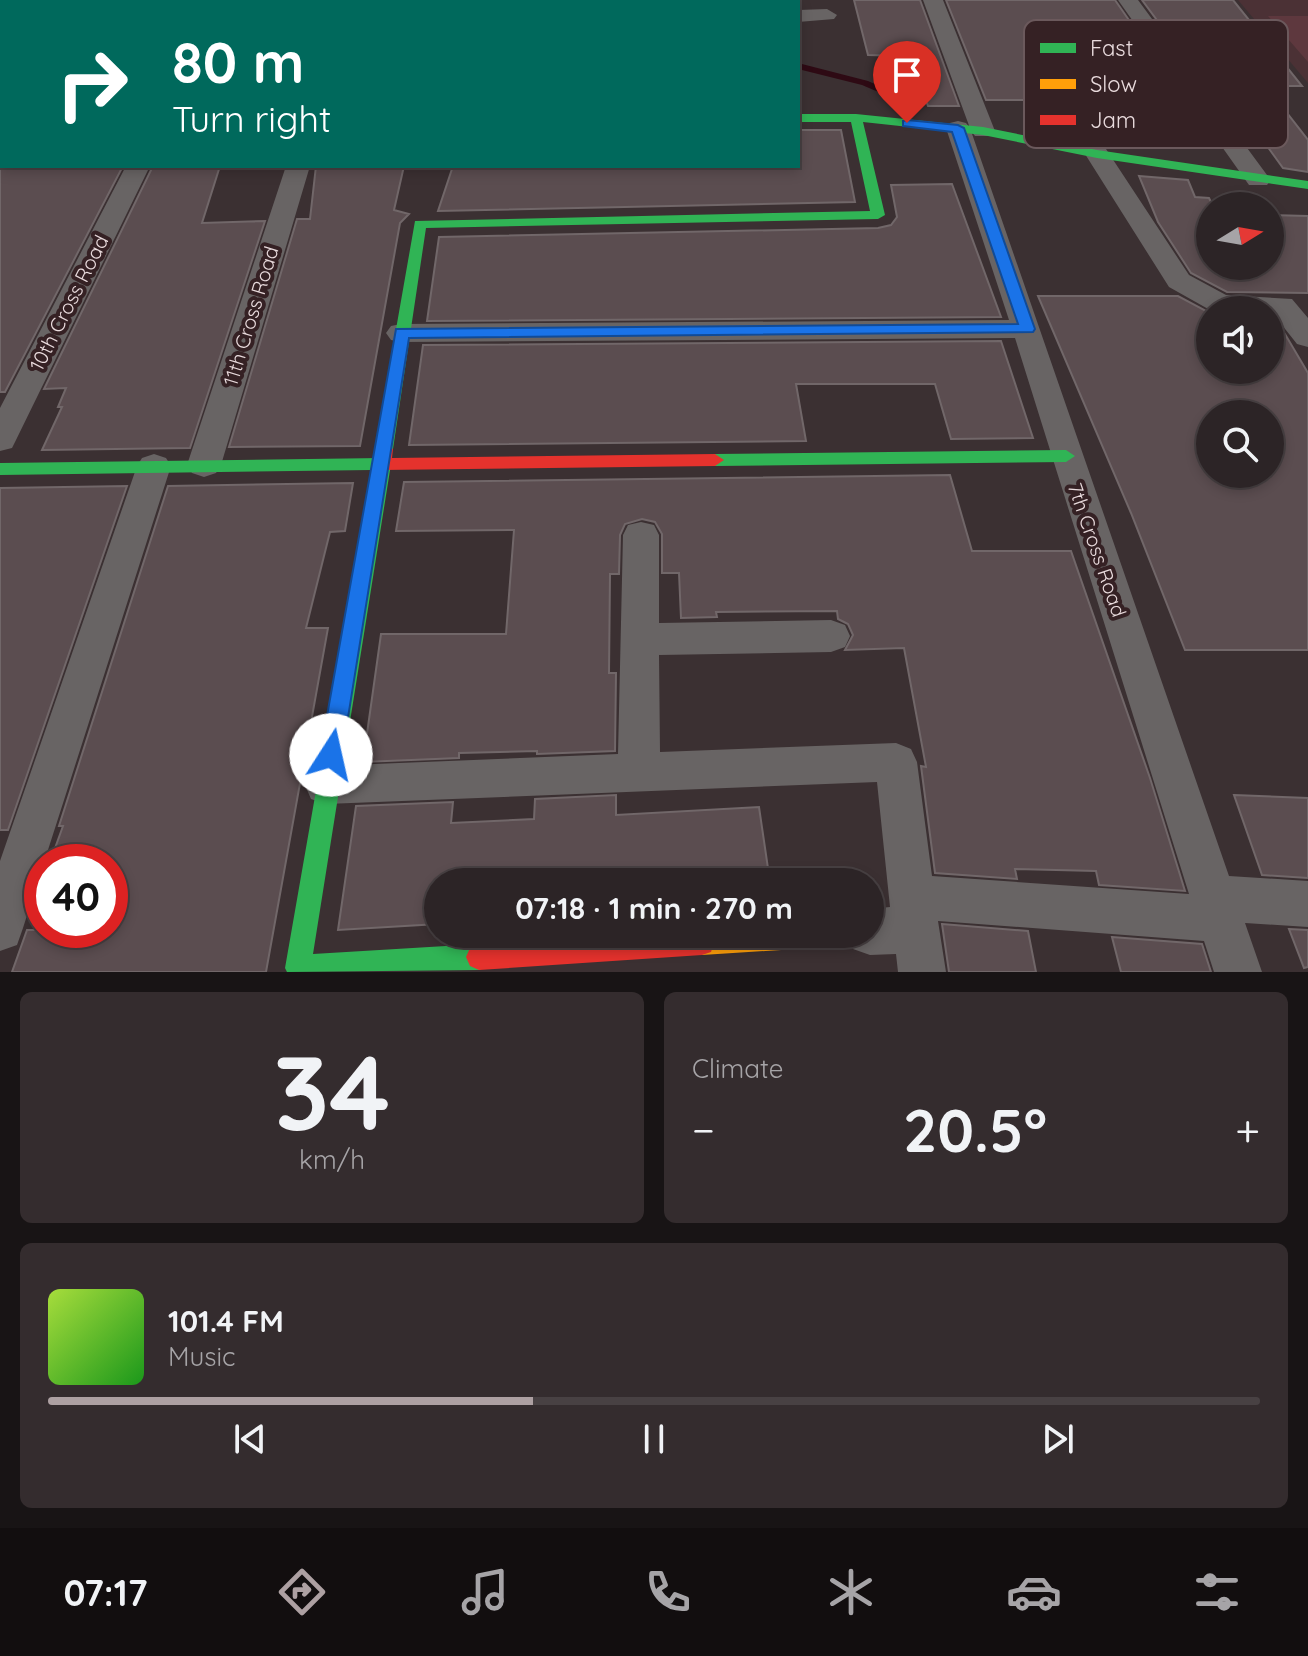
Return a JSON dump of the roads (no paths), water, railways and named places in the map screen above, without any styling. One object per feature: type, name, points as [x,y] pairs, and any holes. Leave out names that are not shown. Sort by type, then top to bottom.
[{"type":"street","name":"7th Cross Road","points":[[933,0],[1066,456],[1238,972]]},
{"type":"street","points":[[1128,0],[1142,20]]},
{"type":"street","points":[[800,16],[827,15]]},
{"type":"street","points":[[800,118],[856,118],[970,130],[1024,140]]},
{"type":"street","points":[[619,948],[298,968],[420,224],[878,215],[856,118]]},
{"type":"street","points":[[1065,148],[1258,180],[1308,185]]},
{"type":"street","points":[[1235,148],[1258,180]]},
{"type":"street","points":[[1097,154],[1179,281],[1221,304],[1282,305],[1308,337]]},
{"type":"street","name":"10th Cross Road","points":[[0,440],[137,168]]},
{"type":"street","name":"11th Cross Road","points":[[204,465],[297,168]]},
{"type":"street","points":[[401,333],[1027,329]]},
{"type":"street","points":[[0,469],[1066,456]]},
{"type":"street","points":[[0,928],[154,466]]},
{"type":"street","points":[[639,772],[641,535]]},
{"type":"street","points":[[640,639],[831,636]]},
{"type":"street","points":[[326,785],[896,762],[917,933]]},
{"type":"street","points":[[884,932],[917,933],[1217,908],[1308,904]]},
{"type":"waterway","points":[[800,67],[865,83],[919,106]]}]
